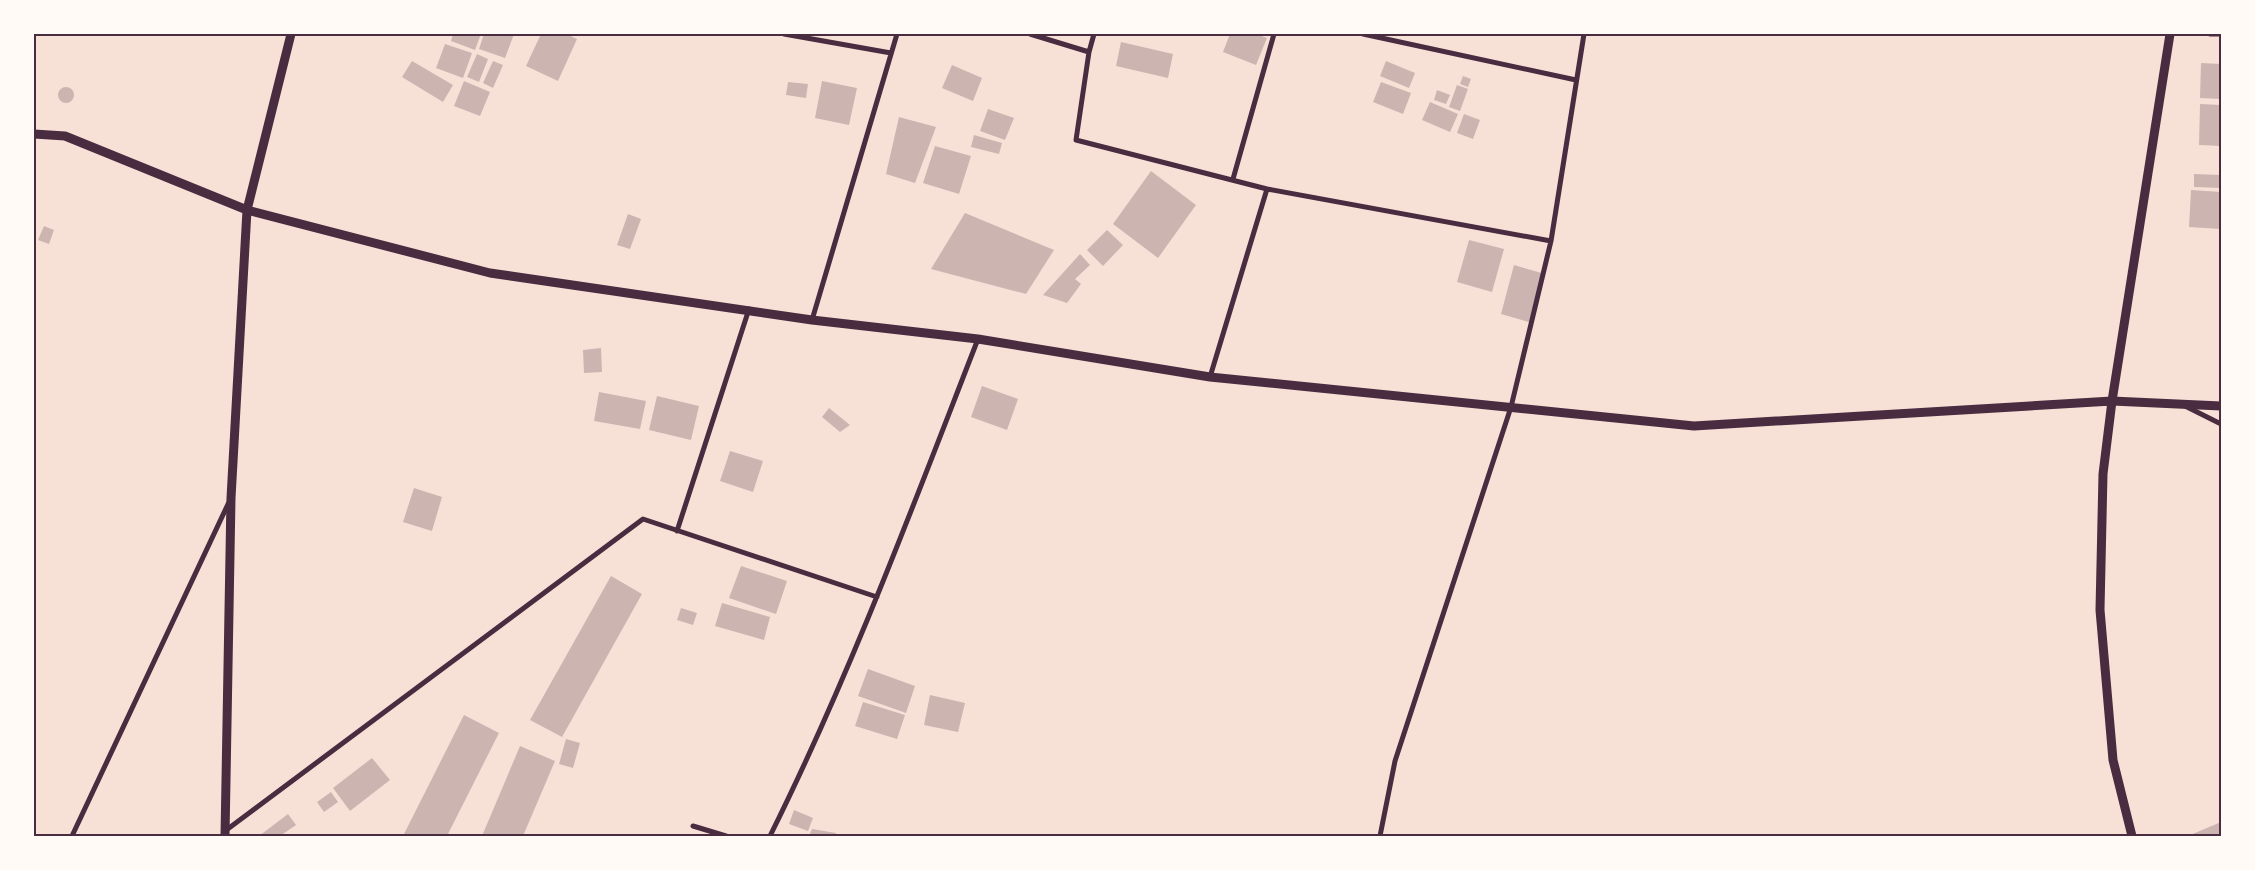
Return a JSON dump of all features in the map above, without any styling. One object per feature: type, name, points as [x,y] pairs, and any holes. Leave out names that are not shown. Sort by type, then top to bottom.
[{"type":"street","points":[[225,834],[231,498],[247,210],[291,34]]},
{"type":"street","points":[[784,34],[891,54]]},
{"type":"street","points":[[812,320],[897,34]]},
{"type":"street","points":[[1030,34],[1089,52]]},
{"type":"street","points":[[1094,34],[1089,52],[1076,140],[1267,189],[1551,241]]},
{"type":"street","points":[[1233,179],[1274,34]]},
{"type":"street","points":[[1363,34],[1576,80]]},
{"type":"street","points":[[1380,836],[1396,761],[1511,407],[1551,241],[1584,34]]},
{"type":"street","points":[[2132,836],[2112,760],[2100,610],[2103,474],[2112,401],[2170,34]]},
{"type":"street","points":[[2210,34],[2221,34]]},
{"type":"street","points":[[34,134],[65,136],[247,210],[490,273],[749,309],[812,320],[978,340],[1210,377],[1694,426],[2112,401],[2221,406]]},
{"type":"street","points":[[1210,377],[1267,189]]},
{"type":"street","points":[[677,531],[749,309]]},
{"type":"street","points":[[770,836],[877,597],[978,340]]},
{"type":"street","points":[[2182,405],[2221,424]]},
{"type":"street","points":[[72,836],[231,498]]},
{"type":"street","points":[[225,834],[643,519],[877,597]]},
{"type":"street","points":[[693,826],[726,836]]},
{"type":"lane","points":[[154,34],[160,34]]},
{"type":"building","points":[[453,34],[481,34],[475,50],[451,41]]},
{"type":"building","points":[[484,34],[514,34],[505,58],[479,49]]},
{"type":"building","points":[[541,34],[566,34],[577,39],[558,81],[526,66]]},
{"type":"building","points":[[1230,34],[1256,34],[1267,38],[1256,65],[1223,52]]},
{"type":"building","points":[[1121,42],[1173,54],[1168,78],[1116,66]]},
{"type":"building","points":[[445,44],[472,53],[463,78],[436,68]]},
{"type":"building","points":[[477,54],[488,59],[479,82],[467,77]]},
{"type":"building","points":[[412,61],[453,85],[443,102],[402,77]]},
{"type":"building","points":[[493,61],[503,65],[493,88],[483,83]]},
{"type":"building","points":[[1386,61],[1415,73],[1409,88],[1380,76]]},
{"type":"building","points":[[2201,63],[2221,64],[2221,99],[2200,98]]},
{"type":"building","points":[[952,65],[982,78],[973,101],[942,88]]},
{"type":"building","points":[[1463,76],[1471,79],[1468,87],[1460,84]]},
{"type":"building","points":[[464,81],[490,92],[480,116],[454,106]]},
{"type":"building","points":[[822,81],[857,88],[849,125],[815,118]]},
{"type":"building","points":[[788,82],[808,84],[806,98],[786,95]]},
{"type":"building","points":[[1381,82],[1411,93],[1403,114],[1373,102]]},
{"type":"building","points":[[1457,85],[1468,89],[1460,111],[1449,107]]},
{"type":"building","points":[[66,87],[74,95],[66,103],[58,95]]},
{"type":"building","points":[[1437,90],[1450,95],[1446,104],[1434,100]]},
{"type":"building","points":[[1430,102],[1458,114],[1450,132],[1422,120]]},
{"type":"building","points":[[2200,104],[2221,105],[2221,146],[2199,145]]},
{"type":"building","points":[[988,109],[1014,118],[1005,140],[980,131]]},
{"type":"building","points":[[1464,114],[1480,120],[1473,139],[1457,133]]},
{"type":"building","points":[[899,117],[936,127],[915,183],[886,174]]},
{"type":"building","points":[[974,135],[1002,143],[999,154],[971,147]]},
{"type":"building","points":[[935,146],[971,156],[959,194],[923,183]]},
{"type":"building","points":[[1151,171],[1196,205],[1158,258],[1113,224]]},
{"type":"building","points":[[2194,174],[2221,175],[2221,188],[2194,187]]},
{"type":"building","points":[[2191,190],[2221,192],[2221,229],[2189,227]]},
{"type":"building","points":[[965,213],[1054,250],[1026,294],[931,269]]},
{"type":"building","points":[[628,214],[641,219],[630,249],[617,245]]},
{"type":"building","points":[[44,226],[54,230],[49,244],[38,240]]},
{"type":"building","points":[[1107,230],[1123,245],[1103,266],[1087,250]]},
{"type":"building","points":[[1469,240],[1504,249],[1492,292],[1457,282]]},
{"type":"building","points":[[1080,254],[1090,265],[1075,279],[1081,284],[1067,303],[1043,295]]},
{"type":"building","points":[[1514,265],[1545,274],[1532,323],[1501,314]]},
{"type":"building","points":[[601,348],[602,372],[584,373],[583,350]]},
{"type":"building","points":[[982,386],[1018,399],[1007,430],[971,417]]},
{"type":"building","points":[[599,392],[646,401],[640,429],[594,421]]},
{"type":"building","points":[[657,396],[699,406],[691,440],[649,430]]},
{"type":"building","points":[[829,408],[850,425],[840,432],[822,417]]},
{"type":"building","points":[[730,451],[763,461],[753,492],[720,481]]},
{"type":"building","points":[[414,488],[442,497],[432,531],[403,522]]},
{"type":"building","points":[[741,566],[787,581],[776,614],[729,598]]},
{"type":"building","points":[[611,576],[642,594],[562,737],[530,720]]},
{"type":"building","points":[[722,603],[770,617],[764,640],[715,626]]},
{"type":"building","points":[[681,608],[697,613],[693,625],[677,620]]},
{"type":"building","points":[[868,669],[915,686],[906,713],[858,696]]},
{"type":"building","points":[[930,695],[965,703],[958,732],[924,725]]},
{"type":"building","points":[[863,702],[905,715],[897,739],[855,726]]},
{"type":"building","points":[[464,715],[499,733],[447,836],[403,836]]},
{"type":"building","points":[[566,739],[580,743],[573,768],[559,764]]},
{"type":"building","points":[[520,746],[555,761],[523,836],[482,836]]},
{"type":"building","points":[[372,758],[390,780],[350,811],[333,788]]},
{"type":"building","points":[[331,792],[338,802],[324,812],[317,802]]},
{"type":"building","points":[[794,810],[813,818],[808,831],[789,824]]},
{"type":"building","points":[[288,814],[296,825],[280,836],[259,836]]},
{"type":"building","points":[[2221,822],[2221,836],[2188,836]]},
{"type":"building","points":[[812,829],[836,833],[836,836],[809,836]]}]
